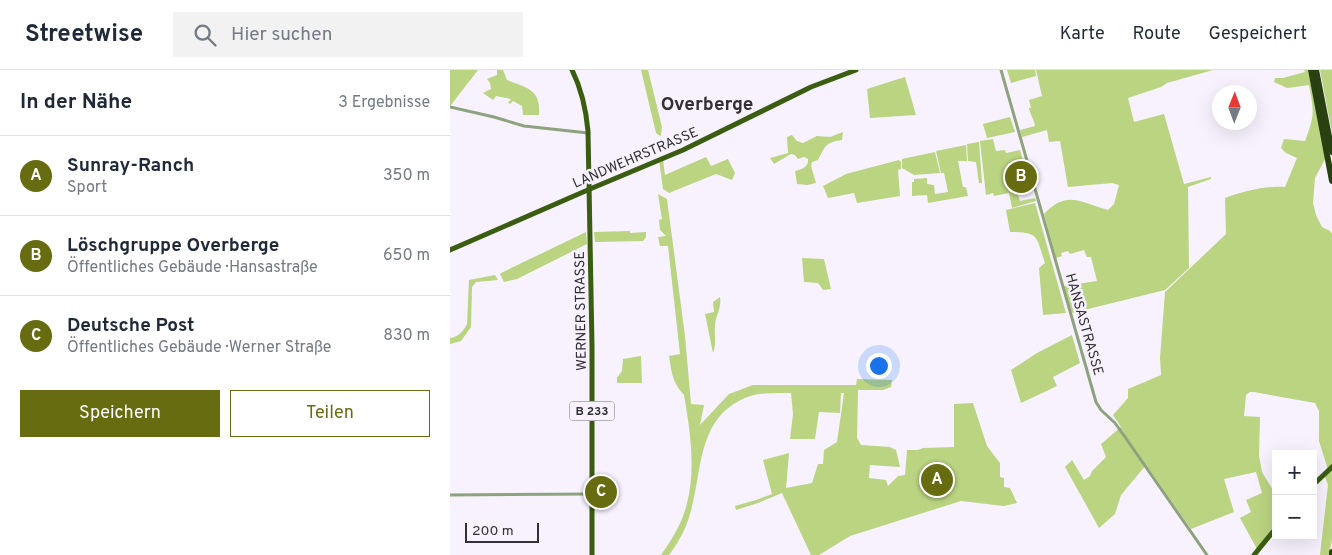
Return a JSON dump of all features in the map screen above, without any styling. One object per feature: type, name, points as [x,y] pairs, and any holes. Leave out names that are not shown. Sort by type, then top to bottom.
[{"type":"highway","points":[[1311,70],[1332,181]]},
{"type":"highway","points":[[1316,70],[1332,152]]},
{"type":"main road","name":"WERNER STRASSE","points":[[572,70],[580,87],[585,106],[588,133],[592,339],[592,555]]},
{"type":"main road","name":"LANDWEHRSTRASSE","points":[[450,250],[683,150],[811,87],[856,70]]},
{"type":"main road","points":[[590,202],[585,196],[579,194],[589,178],[594,182],[602,184]]},
{"type":"main road","points":[[1317,481],[1332,467]]},
{"type":"main road","points":[[1254,555],[1272,533]]},
{"type":"street","name":"HANSASTRASSE","points":[[1001,70],[1097,405],[1115,423],[1207,555]]},
{"type":"street","points":[[450,107],[524,126],[588,133]]},
{"type":"street","points":[[450,495],[592,494]]},
{"type":"green space","points":[[450,70],[478,70],[451,105],[450,105]]},
{"type":"green space","points":[[497,70],[503,70],[507,80],[526,88],[535,95],[538,100],[539,115],[523,115],[522,106],[513,101],[510,104],[508,103],[511,99],[496,96],[493,100],[483,93],[491,89],[487,79],[497,75]]},
{"type":"green space","points":[[641,70],[648,70],[662,127],[660,136],[656,133]]},
{"type":"green space","points":[[1007,70],[1035,70],[1036,76],[1011,83]]},
{"type":"green space","points":[[1036,70],[1213,70],[1167,83],[1161,87],[1128,98],[1134,122],[1164,114],[1184,184],[1211,177],[1211,179],[1188,187],[1189,268],[1165,290],[1072,313],[1064,286],[1097,281],[1091,257],[1087,257],[1084,250],[1070,254],[1068,251],[1061,253],[1062,256],[1056,258],[1044,214],[1060,202],[1067,200],[1081,201],[1108,210],[1114,204],[1119,185],[1112,183],[1068,187],[1060,141],[1049,142],[1047,130],[1022,137],[1020,130],[1035,126],[1029,108],[1031,108],[1029,100],[1042,96]]},
{"type":"green space","points":[[1304,70],[1308,70],[1326,157],[1315,178],[1313,203],[1322,227],[1332,234],[1332,539],[1329,555],[1320,555],[1328,485],[1325,477],[1329,473],[1319,441],[1319,411],[1315,403],[1254,392],[1246,395],[1244,416],[1260,417],[1259,456],[1262,472],[1272,488],[1272,528],[1257,549],[1240,518],[1251,512],[1246,500],[1262,493],[1256,472],[1224,479],[1234,512],[1191,529],[1146,465],[1121,495],[1115,514],[1099,528],[1065,467],[1072,460],[1084,480],[1090,476],[1092,471],[1106,457],[1101,444],[1121,427],[1113,415],[1128,398],[1128,389],[1161,375],[1160,358],[1165,292],[1226,234],[1225,198],[1269,187],[1285,187],[1297,158],[1286,153],[1281,148],[1284,139],[1305,141],[1311,125],[1313,108],[1309,85],[1287,88],[1274,82],[1275,78],[1283,78],[1305,72]]},
{"type":"green space","points":[[1320,70],[1332,70],[1332,133]]},
{"type":"green space","points":[[905,77],[916,115],[870,118],[867,89]]},
{"type":"green space","points":[[1010,117],[1015,132],[987,138],[983,124]]},
{"type":"green space","points":[[843,132],[842,140],[829,144],[824,148],[818,160],[812,162],[811,166],[816,183],[807,185],[797,184],[795,171],[806,166],[808,159],[804,157],[798,159],[795,155],[791,154],[774,164],[770,158],[788,153],[787,137],[792,135],[797,141],[803,143],[817,136],[830,137]]},
{"type":"green space","points":[[993,139],[996,151],[1005,150],[1006,153],[1020,150],[1024,164],[1009,168],[1020,201],[1035,198],[1036,201],[1012,208],[1009,193],[994,196],[993,193],[986,195],[980,141]]},
{"type":"green space","points":[[979,142],[982,183],[979,183],[976,162],[968,161],[967,144]]},
{"type":"green space","points":[[966,145],[967,161],[958,161],[963,187],[966,187],[968,196],[928,203],[927,195],[912,196],[912,182],[914,182],[914,179],[927,178],[927,184],[934,185],[935,194],[948,192],[936,151]]},
{"type":"green space","points":[[935,152],[940,173],[914,175],[902,168],[902,159]]},
{"type":"green space","points":[[706,157],[711,166],[728,159],[735,173],[732,180],[716,174],[669,193],[663,189],[659,160],[663,159],[665,175]]},
{"type":"green space","points":[[899,160],[901,162],[901,169],[898,170],[900,196],[857,203],[854,193],[828,198],[823,186],[846,174]]},
{"type":"green space","points":[[658,194],[667,199],[685,336],[691,404],[704,405],[700,425],[729,394],[753,385],[856,385],[857,379],[892,380],[891,387],[883,390],[858,390],[857,438],[861,445],[890,447],[896,450],[900,467],[870,465],[869,478],[886,480],[888,486],[898,476],[905,475],[907,450],[954,447],[954,404],[973,403],[987,446],[1000,463],[1000,477],[1004,478],[1004,487],[1010,488],[1017,503],[1004,506],[961,501],[850,536],[819,555],[811,555],[782,493],[736,510],[735,506],[772,494],[763,460],[789,453],[786,488],[812,483],[818,464],[823,464],[824,450],[837,442],[844,393],[841,393],[840,413],[819,412],[815,439],[790,439],[793,414],[791,393],[762,394],[750,396],[729,407],[709,433],[686,525],[679,541],[669,555],[661,555],[683,517],[690,490],[692,463],[684,395],[675,381],[669,356],[680,354],[668,246],[660,246],[658,237],[666,236],[660,230],[659,220],[662,219]]},
{"type":"green space","points":[[1035,203],[1066,313],[1043,315],[1039,268],[1045,263],[1038,242],[1032,235],[1027,233],[1010,232],[1006,210]]},
{"type":"green space","points":[[630,231],[630,233],[646,232],[646,237],[643,241],[595,242],[594,232]]},
{"type":"green space","points":[[586,232],[587,244],[517,279],[504,282],[500,274],[503,272]]},
{"type":"green space","points":[[802,258],[824,259],[831,289],[823,290],[818,283],[804,282]]},
{"type":"green space","points":[[495,275],[498,280],[476,282],[472,287],[471,327],[461,341],[450,344],[450,338],[460,334],[467,324],[469,280]]},
{"type":"green space","points":[[720,297],[713,353],[705,314],[714,312],[713,302]]},
{"type":"green space","points":[[1072,335],[1080,363],[1053,377],[1057,386],[1021,403],[1011,370],[1037,353]]},
{"type":"green space","points":[[641,356],[642,383],[617,383],[617,378],[622,371],[623,359]]},
{"type":"place","name":"Löschgruppe Overberge","points":[[1021,177]]},
{"type":"place","name":"Sunray-Ranch","points":[[937,480]]},
{"type":"place","name":"Deutsche Post","points":[[601,492]]},
{"type":"district","name":"Overberge","points":[[707,103]]}]
